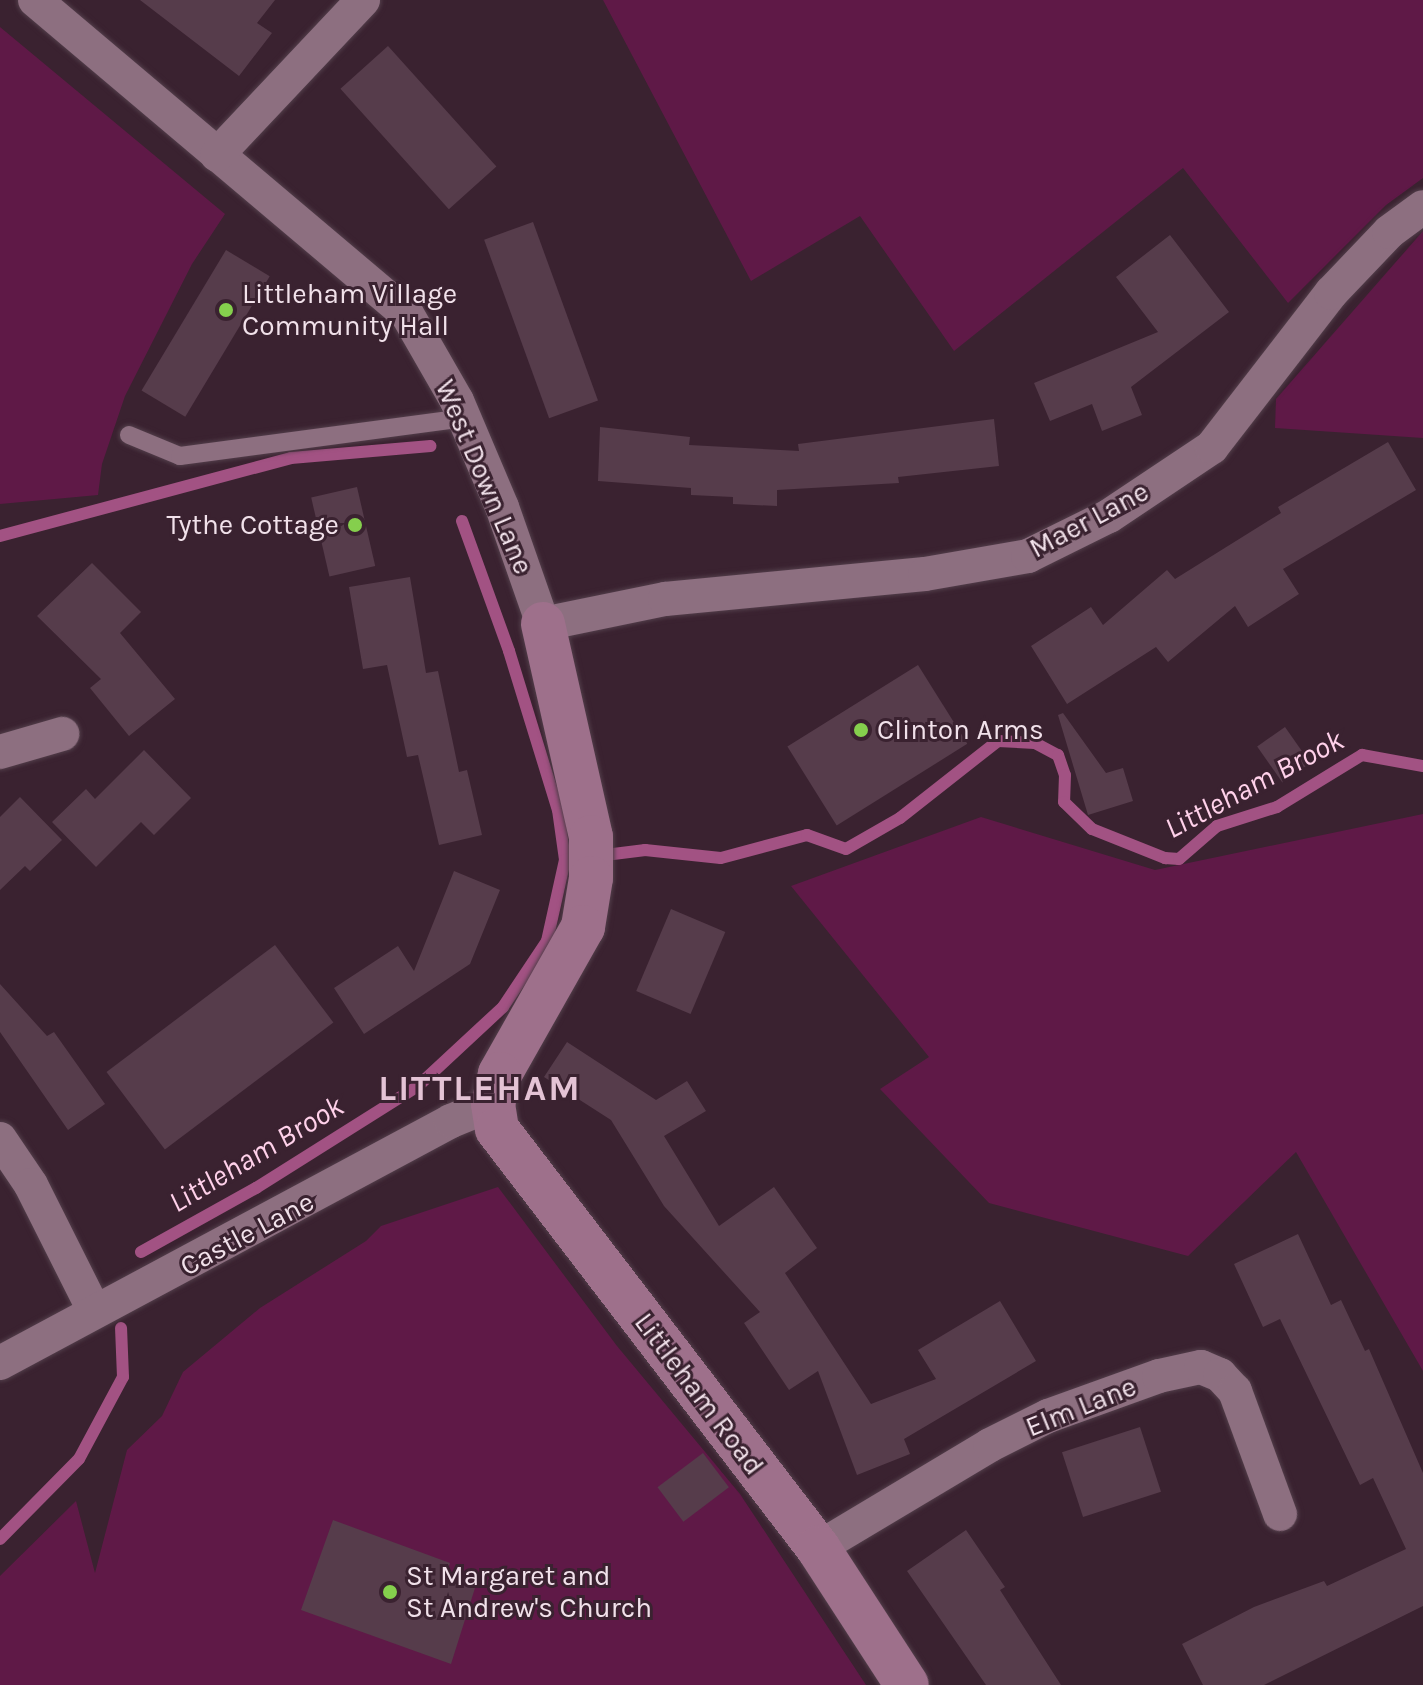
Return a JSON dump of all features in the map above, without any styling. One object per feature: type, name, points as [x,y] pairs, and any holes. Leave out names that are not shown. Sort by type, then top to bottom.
[{"type":"street","name":"West Down Lane","points":[[35,0],[407,314],[464,418],[543,624],[591,858],[583,927],[500,1074],[493,1104]]},
{"type":"street","points":[[217,155],[363,0]]},
{"type":"street","name":"Maer Lane","points":[[543,624],[665,599],[925,574],[1028,556],[1109,516],[1212,447],[1331,293],[1389,232],[1423,207]]},
{"type":"street","points":[[0,752],[62,734]]},
{"type":"street","name":"Castle Lane","points":[[0,1363],[94,1310],[152,1285],[451,1121],[493,1104]]},
{"type":"street","name":"Littleham Road","points":[[493,1104],[497,1129],[818,1548],[907,1685]]},
{"type":"street","points":[[0,1139],[31,1185],[94,1310]]},
{"type":"street","name":"Elm Lane","points":[[818,1548],[990,1445],[1048,1416],[1159,1376],[1201,1367],[1220,1375],[1235,1391],[1280,1514]]},
{"type":"lane","points":[[129,435],[180,456],[464,418]]},
{"type":"shaded area","points":[[603,0],[1423,0],[1423,178],[1386,205],[1288,303],[1183,168],[954,351],[860,216],[751,281]]},
{"type":"shaded area","points":[[0,27],[225,214],[192,264],[125,396],[102,464],[98,495],[0,504]]},
{"type":"shaded area","points":[[1423,231],[1423,438],[1275,428],[1276,399]]},
{"type":"shaded area","points":[[1423,814],[1423,1371],[1296,1152],[1188,1256],[989,1203],[880,1089],[929,1057],[791,886],[981,817],[1155,870]]},
{"type":"shaded area","points":[[498,1187],[617,1346],[740,1494],[866,1685],[0,1685],[0,1576],[76,1501],[95,1573],[127,1450],[162,1416],[183,1372],[260,1308],[366,1241],[381,1226]]},
{"type":"building","points":[[140,0],[275,0],[257,23],[272,33],[239,76]]},
{"type":"building","points":[[388,46],[496,166],[449,209],[340,89]]},
{"type":"building","points":[[533,222],[598,401],[549,418],[484,240]]},
{"type":"building","points":[[1170,235],[1229,312],[1131,387],[1142,415],[1102,431],[1092,404],[1050,421],[1034,383],[1158,332],[1116,277]]},
{"type":"building","points":[[226,250],[270,276],[185,417],[142,391]]},
{"type":"building","points":[[994,419],[999,466],[898,477],[899,483],[777,490],[777,506],[733,504],[733,497],[691,495],[691,488],[598,481],[600,427],[690,437],[689,445],[799,451],[798,444]]},
{"type":"building","points":[[1388,442],[1416,490],[1283,569],[1299,594],[1248,627],[1235,606],[1168,662],[1156,647],[1067,704],[1031,646],[1091,607],[1103,625],[1167,570],[1175,579],[1281,513],[1278,507]]},
{"type":"building","points":[[357,487],[375,566],[329,576],[311,498]]},
{"type":"building","points":[[92,563],[141,612],[120,633],[175,699],[129,736],[90,688],[101,679],[37,616]]},
{"type":"building","points":[[410,577],[426,673],[438,671],[459,772],[467,770],[482,835],[439,845],[418,755],[407,757],[387,665],[363,669],[349,587]]},
{"type":"building","points":[[918,665],[967,744],[837,825],[787,747]]},
{"type":"building","points":[[1063,713],[1106,773],[1123,768],[1133,801],[1088,815],[1058,715]]},
{"type":"building","points":[[1285,727],[1310,763],[1282,783],[1257,747]]},
{"type":"building","points":[[144,750],[191,798],[154,835],[141,822],[96,867],[52,822],[86,789],[95,799]]},
{"type":"building","points":[[20,797],[62,840],[30,871],[25,866],[0,890],[0,817]]},
{"type":"building","points":[[454,871],[500,890],[470,964],[364,1034],[334,988],[398,946],[414,971]]},
{"type":"building","points":[[671,909],[725,932],[691,1014],[636,991]]},
{"type":"building","points":[[275,945],[333,1022],[165,1149],[106,1072]]},
{"type":"building","points":[[0,984],[47,1036],[54,1032],[105,1104],[68,1130],[0,1032]]},
{"type":"building","points":[[567,1042],[656,1100],[687,1081],[706,1111],[664,1136],[719,1226],[774,1187],[817,1248],[785,1273],[871,1404],[936,1379],[918,1350],[1000,1301],[1036,1361],[904,1439],[910,1454],[857,1475],[818,1371],[789,1390],[744,1323],[760,1312],[664,1206],[611,1120],[544,1077]]},
{"type":"building","points":[[1298,1234],[1331,1305],[1341,1300],[1365,1351],[1369,1349],[1423,1473],[1423,1606],[1264,1685],[1203,1685],[1182,1644],[1254,1607],[1324,1581],[1327,1586],[1406,1549],[1373,1478],[1360,1485],[1280,1319],[1263,1327],[1234,1264]]},
{"type":"building","points":[[1140,1427],[1161,1492],[1083,1517],[1062,1452]]},
{"type":"building","points":[[703,1453],[729,1487],[683,1522],[657,1487]]},
{"type":"building","name":"St Margaret and St Andrew's Church","points":[[333,1520],[450,1563],[445,1578],[475,1588],[451,1664],[301,1610]]},
{"type":"building","points":[[966,1530],[1005,1587],[1000,1590],[1061,1685],[986,1685],[907,1571]]},
{"type":"waterway","points":[[0,536],[291,458],[430,446]]},
{"type":"waterway","points":[[462,521],[509,651],[558,810],[565,860]]},
{"type":"waterway","name":"Littleham Brook","points":[[141,1252],[256,1188],[418,1086],[503,1007],[547,941],[565,860],[645,850],[721,858],[807,835],[846,849],[900,818],[998,741],[1035,743],[1058,755],[1065,775],[1064,802],[1092,829],[1165,858],[1179,859],[1217,826],[1277,807],[1362,755],[1423,766]]},
{"type":"waterway","name":"Littleham Brook","points":[[0,1539],[79,1459],[123,1377],[121,1328]]},
{"type":"place","name":"Littleham Village Community Hall","points":[[226,310]]},
{"type":"place","name":"Tythe Cottage","points":[[355,525]]},
{"type":"place","name":"Clinton Arms","points":[[861,730]]},
{"type":"place","name":"St Margaret and St Andrew's Church","points":[[390,1592]]},
{"type":"district","name":"LITTLEHAM","points":[[480,1089]]}]
